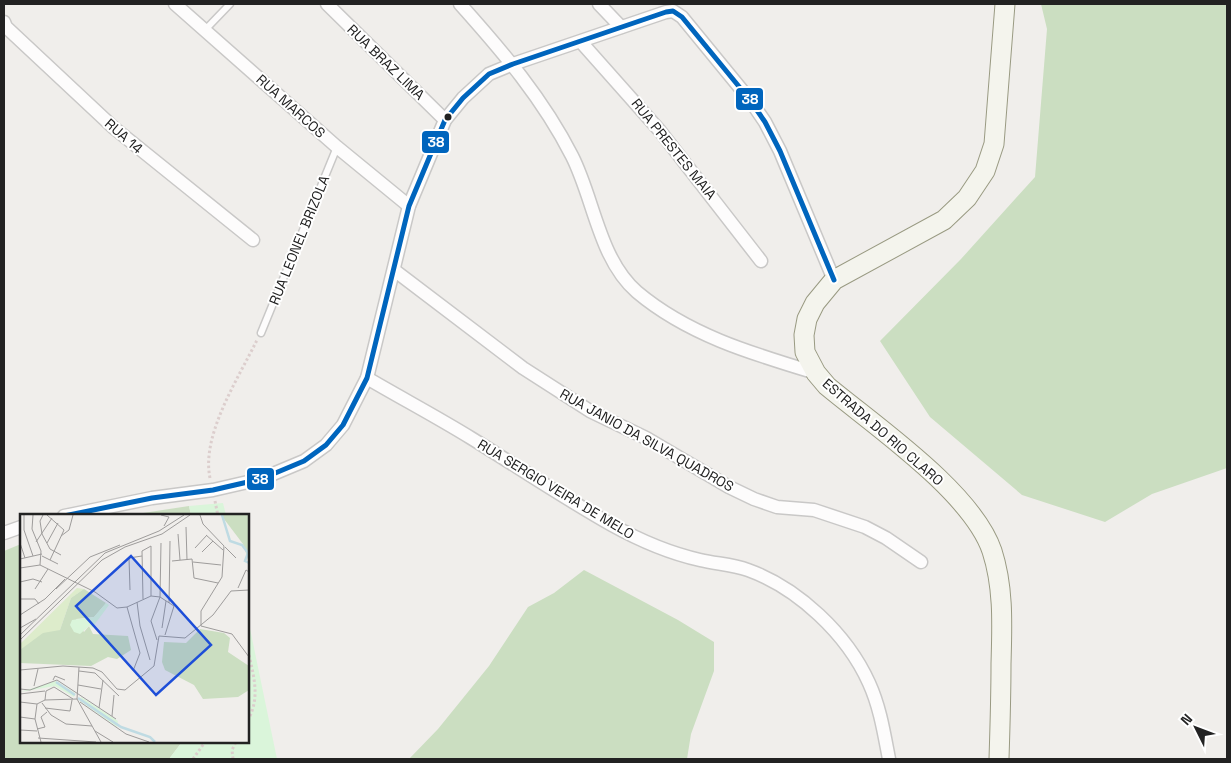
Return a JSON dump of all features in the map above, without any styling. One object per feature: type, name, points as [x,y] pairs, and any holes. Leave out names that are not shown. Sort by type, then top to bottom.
[{"type":"main road","name":"ESTRADA DO RIO CLARO","points":[[998,759],[1002,609],[998,574],[991,550],[980,528],[965,506],[944,484],[827,386],[816,373],[805,352],[804,335],[807,318],[815,303],[834,280],[944,220],[967,198],[985,170],[994,144],[1005,4]]},
{"type":"street","name":"RUA MARCOS","points":[[175,4],[337,147],[409,206]]},
{"type":"street","name":"RUA BRAZ LIMA","points":[[327,4],[446,120]]},
{"type":"street","points":[[460,4],[514,64],[560,133],[573,158],[607,247],[618,270],[637,291],[671,316],[742,350],[816,373]]},
{"type":"street","points":[[599,4],[621,27]]},
{"type":"street","points":[[74,514],[152,498],[213,490],[261,478],[304,461],[326,445],[343,425],[366,378],[409,206],[446,120],[463,98],[489,74],[666,12],[673,11],[682,17],[750,100],[765,122],[780,151],[834,280]]},
{"type":"street","name":"RUA 14","points":[[4,22],[6,27],[114,128],[253,240]]},
{"type":"street","name":"RUA PRESTES MAIA","points":[[581,42],[660,131],[761,261]]},
{"type":"street","name":"RUA JANIO DA SILVA QUADROS","points":[[394,270],[523,368],[590,411],[646,438],[729,487],[754,499],[777,508],[814,510],[865,526],[921,562]]},
{"type":"street","name":"RUA SERGIO VEIRA DE MELO","points":[[366,378],[469,437],[612,525],[644,542],[700,560],[748,570],[796,596],[837,635],[854,656],[869,682],[880,712],[888,759]]},
{"type":"street","points":[[4,533],[20,527]]},
{"type":"lane","points":[[205,30],[230,4]]},
{"type":"lane","name":"RUA LEONEL BRIZOLA","points":[[261,333],[337,147]]},
{"type":"path","points":[[213,490],[207,464],[213,434],[261,333]]},
{"type":"path","points":[[249,655],[256,688],[254,708],[249,718]]},
{"type":"path","points":[[193,759],[204,743]]},
{"type":"path","points":[[233,759],[232,750],[236,743]]},
{"type":"green space","points":[[1041,4],[1227,4],[1227,468],[1152,494],[1105,522],[1022,495],[930,417],[880,341],[961,259],[1035,177],[1047,29]]},
{"type":"green space","points":[[223,503],[226,514],[191,514],[189,506]]},
{"type":"green space","points":[[189,506],[191,514],[137,514]]},
{"type":"green space","points":[[20,544],[20,743],[181,743],[169,759],[4,759],[4,551]]},
{"type":"green space","points":[[584,570],[678,620],[714,642],[714,671],[691,734],[687,759],[409,759],[438,729],[489,666],[528,607],[554,593]]},
{"type":"green space","points":[[249,624],[277,759],[169,759],[181,743],[249,743]]},
{"type":"transit line","name":"38","points":[[74,514],[152,498],[213,490],[261,479],[304,461],[326,445],[343,425],[367,378],[409,206],[445,120],[463,98],[489,74],[513,64],[666,12],[673,11],[682,17],[750,100],[765,122],[780,151],[834,280]]}]
